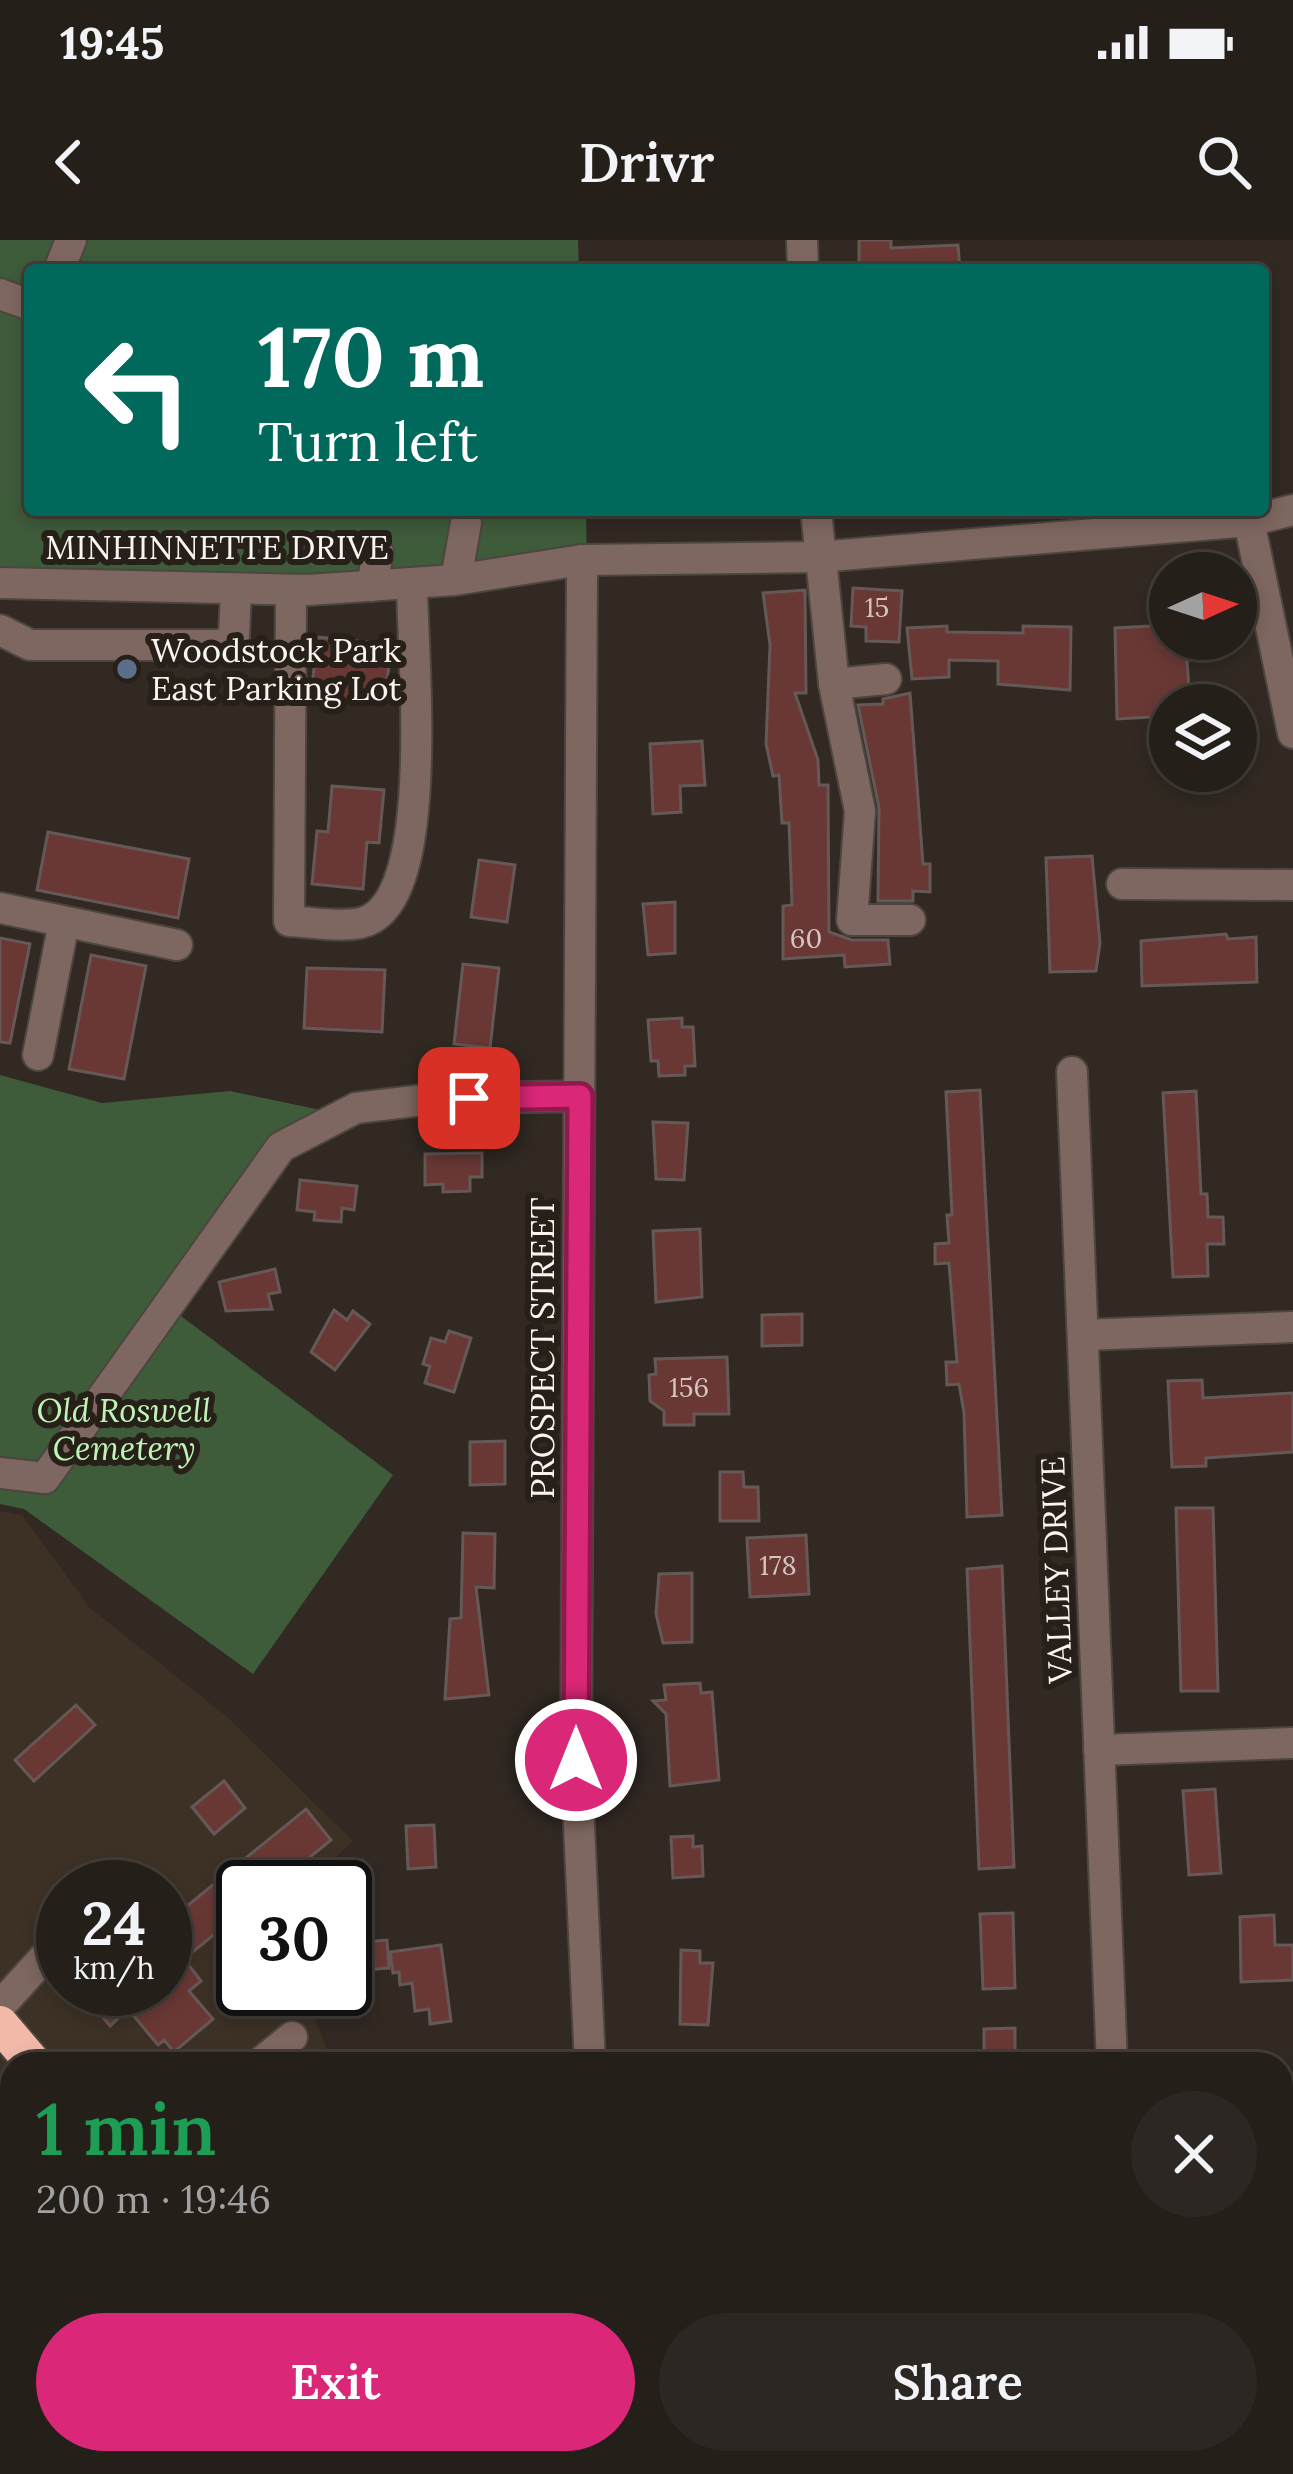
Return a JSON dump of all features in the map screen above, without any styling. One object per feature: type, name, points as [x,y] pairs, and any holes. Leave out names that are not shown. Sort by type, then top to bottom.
[{"type":"highway","points":[[0,2024],[24,2052]]},
{"type":"street","name":"MINHINNETTE DRIVE","points":[[0,583],[291,591],[456,579],[583,560],[818,557],[1096,522],[1249,521],[1293,510]]},
{"type":"street","points":[[816,516],[834,684],[860,811],[852,920],[910,920]]},
{"type":"street","points":[[1249,521],[1293,733]]},
{"type":"street","points":[[456,579],[466,523]]},
{"type":"street","points":[[372,586],[378,552]]},
{"type":"street","name":"PROSPECT STREET","points":[[583,560],[576,1760],[589,2052]]},
{"type":"street","points":[[291,591],[290,921],[368,922],[389,906],[404,880],[414,832],[412,583]]},
{"type":"street","points":[[0,630],[30,645],[222,645],[234,637],[236,589]]},
{"type":"street","points":[[834,684],[886,679]]},
{"type":"street","points":[[1122,884],[1293,884]]},
{"type":"street","points":[[0,908],[177,946]]},
{"type":"street","points":[[38,1055],[64,922]]},
{"type":"street","name":"VALLEY DRIVE","points":[[1072,1072],[1112,2052]]},
{"type":"street","points":[[0,1473],[45,1478],[280,1147],[356,1108],[432,1099],[580,1096]]},
{"type":"street","points":[[1083,1335],[1293,1328]]},
{"type":"street","points":[[1099,1750],[1293,1743]]},
{"type":"street","points":[[0,2006],[36,1966]]},
{"type":"street","points":[[274,2052],[292,2037]]},
{"type":"shaded area","points":[[0,1511],[22,1515],[90,1608],[226,1716],[353,1841],[333,1860],[216,1860],[216,2016],[314,2016],[328,2052],[0,2052]]},
{"type":"green space","points":[[0,240],[578,240],[579,264],[24,264],[24,516],[586,516],[587,573],[0,581]]},
{"type":"green space","name":"Old Roswell Cemetery","points":[[0,1075],[102,1103],[230,1091],[330,1112],[161,1301],[393,1475],[253,1674],[24,1509],[0,1504]]},
{"type":"building","points":[[859,240],[891,240],[891,248],[958,245],[960,264],[859,264]]},
{"type":"building","points":[[853,588],[902,591],[899,642],[866,641],[866,627],[851,626]]},
{"type":"building","points":[[805,590],[806,693],[795,693],[818,760],[819,785],[828,785],[829,932],[852,940],[888,940],[890,964],[845,967],[844,955],[783,959],[783,906],[792,905],[789,823],[782,823],[779,775],[773,776],[766,744],[770,645],[763,593]]},
{"type":"building","points":[[947,626],[947,632],[1023,633],[1023,626],[1071,627],[1070,690],[998,684],[998,661],[949,660],[949,677],[912,679],[907,628]]},
{"type":"building","points":[[1149,626],[1149,660],[1187,660],[1189,684],[1149,684],[1149,717],[1117,719],[1115,628]]},
{"type":"building","points":[[317,637],[391,644],[385,702],[311,698]]},
{"type":"building","points":[[910,693],[923,864],[930,864],[930,892],[913,891],[913,901],[878,901],[879,808],[858,705],[883,704],[883,699]]},
{"type":"building","points":[[702,741],[705,785],[680,786],[681,812],[653,814],[650,744]]},
{"type":"building","points":[[332,786],[384,790],[379,843],[367,842],[363,889],[312,884],[317,831],[328,832]]},
{"type":"building","points":[[48,832],[189,859],[178,918],[37,890]]},
{"type":"building","points":[[1092,856],[1100,943],[1096,971],[1050,972],[1046,858]]},
{"type":"building","points":[[479,860],[515,865],[507,922],[471,917]]},
{"type":"building","points":[[675,902],[675,953],[648,955],[643,904]]},
{"type":"building","points":[[1226,934],[1228,939],[1256,937],[1257,982],[1142,986],[1141,941]]},
{"type":"building","points":[[0,938],[30,944],[10,1043],[0,1042]]},
{"type":"building","points":[[91,955],[146,966],[124,1079],[69,1069]]},
{"type":"building","points":[[463,964],[499,968],[490,1048],[454,1044]]},
{"type":"building","points":[[307,968],[385,970],[382,1032],[304,1028]]},
{"type":"building","points":[[682,1018],[682,1027],[693,1027],[695,1066],[685,1066],[685,1075],[659,1076],[658,1061],[651,1061],[648,1020]]},
{"type":"building","points":[[980,1090],[1002,1515],[967,1517],[964,1413],[959,1384],[947,1385],[946,1362],[957,1362],[949,1263],[935,1264],[935,1244],[949,1243],[947,1215],[952,1215],[946,1092]]},
{"type":"building","points":[[1196,1091],[1201,1194],[1207,1194],[1208,1217],[1223,1217],[1224,1244],[1207,1244],[1208,1276],[1173,1277],[1163,1093]]},
{"type":"building","points":[[653,1122],[688,1123],[684,1180],[656,1179]]},
{"type":"building","points":[[482,1153],[482,1177],[470,1177],[470,1191],[443,1192],[443,1184],[425,1185],[425,1154]]},
{"type":"building","points":[[300,1180],[357,1186],[354,1210],[342,1208],[341,1222],[314,1220],[315,1212],[297,1210]]},
{"type":"building","points":[[700,1229],[702,1297],[656,1302],[653,1231]]},
{"type":"building","points":[[275,1269],[280,1292],[268,1294],[272,1309],[226,1311],[219,1282]]},
{"type":"building","points":[[334,1310],[347,1320],[353,1311],[370,1324],[335,1370],[311,1352]]},
{"type":"building","points":[[802,1314],[802,1345],[762,1346],[762,1315]]},
{"type":"building","points":[[449,1331],[471,1338],[454,1392],[425,1383],[430,1366],[423,1364],[431,1338],[445,1342]]},
{"type":"building","points":[[727,1357],[729,1414],[694,1414],[694,1425],[664,1425],[664,1411],[650,1401],[649,1375],[656,1374],[655,1359]]},
{"type":"building","points":[[1202,1380],[1203,1398],[1293,1393],[1293,1452],[1206,1458],[1206,1466],[1172,1467],[1168,1381]]},
{"type":"building","points":[[505,1441],[505,1484],[470,1485],[470,1442]]},
{"type":"building","points":[[720,1472],[743,1472],[744,1487],[758,1487],[759,1521],[720,1521]]},
{"type":"building","points":[[1176,1508],[1213,1508],[1218,1691],[1181,1691]]},
{"type":"building","points":[[463,1533],[495,1534],[494,1588],[476,1587],[489,1695],[445,1699],[450,1619],[461,1618]]},
{"type":"building","points":[[806,1535],[809,1594],[750,1597],[747,1538]]},
{"type":"building","points":[[1002,1566],[1014,1867],[979,1869],[967,1569]]},
{"type":"building","points":[[692,1573],[692,1642],[663,1643],[656,1614],[659,1574]]},
{"type":"building","points":[[700,1683],[701,1693],[712,1692],[719,1780],[670,1786],[666,1714],[653,1701],[666,1700],[664,1685]]},
{"type":"building","points":[[76,1705],[95,1725],[34,1781],[15,1760]]},
{"type":"building","points":[[224,1781],[245,1808],[214,1834],[192,1807]]},
{"type":"building","points":[[1215,1789],[1221,1873],[1189,1875],[1183,1791]]},
{"type":"building","points":[[306,1809],[331,1840],[306,1860],[243,1860]]},
{"type":"building","points":[[434,1825],[436,1867],[408,1869],[406,1826]]},
{"type":"building","points":[[693,1836],[693,1847],[702,1846],[703,1876],[673,1878],[671,1837]]},
{"type":"building","points":[[216,1882],[216,1933],[192,1952],[192,1902]]},
{"type":"building","points":[[1013,1913],[1015,1988],[983,1989],[980,1914]]},
{"type":"building","points":[[1274,1915],[1275,1945],[1293,1945],[1293,1980],[1241,1982],[1240,1917]]},
{"type":"building","points":[[387,1940],[389,1968],[372,1969],[372,1941]]},
{"type":"building","points":[[441,1945],[451,2021],[430,2024],[429,2009],[415,2011],[412,1983],[400,1985],[399,1972],[393,1973],[390,1952]]},
{"type":"building","points":[[681,1950],[700,1951],[700,1963],[713,1963],[708,2025],[680,2024]]},
{"type":"building","points":[[192,1994],[213,2019],[174,2052],[164,2040],[158,2045],[134,2016],[192,2016]]},
{"type":"building","points":[[102,2016],[121,2016],[110,2026]]},
{"type":"building","points":[[1015,2028],[1015,2052],[984,2052],[984,2029]]},
{"type":"place","name":"Woodstock Park East Parking Lot","points":[[127,669]]},
{"type":"route","points":[[469,1098],[580,1096],[576,1760]]}]
